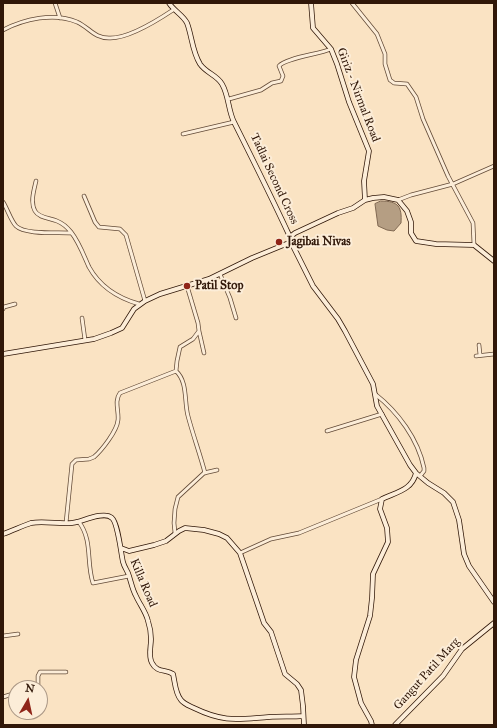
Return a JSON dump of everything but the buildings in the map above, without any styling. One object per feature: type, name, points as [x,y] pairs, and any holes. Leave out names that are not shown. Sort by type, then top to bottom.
[{"type":"street","points":[[55,3],[60,18]]},
{"type":"street","name":"Tadlai Second Cross","points":[[169,3],[173,10],[181,16],[187,25],[200,64],[206,72],[213,75],[221,82],[229,99],[234,122],[266,183],[291,242],[313,286],[338,319],[345,331],[373,384],[377,406],[410,466],[428,484],[444,493],[453,502],[459,520],[464,554],[469,566],[494,602]]},
{"type":"street","name":"Giriz - Nirmal Road","points":[[311,3],[313,28],[331,49],[349,102],[369,151],[364,181],[365,200]]},
{"type":"street","points":[[352,3],[377,34],[385,54],[385,64],[390,80],[394,83],[407,84],[416,97],[423,119],[453,184],[473,222],[474,245]]},
{"type":"street","points":[[3,30],[19,23],[42,18],[60,18],[78,22],[97,36],[112,39],[124,36],[156,22],[173,10]]},
{"type":"street","points":[[229,99],[261,90],[272,83],[281,81],[283,76],[279,66],[283,62],[307,55],[318,54],[331,49]]},
{"type":"street","points":[[184,134],[234,122]]},
{"type":"street","points":[[290,237],[295,233],[338,213],[353,208],[365,200],[384,197],[398,200],[453,184],[494,166]]},
{"type":"street","points":[[36,181],[32,201],[38,215],[56,220],[64,225],[71,233],[90,269],[105,288],[126,300],[139,304]]},
{"type":"street","points":[[84,196],[95,222],[99,227],[120,229],[126,235],[144,301]]},
{"type":"street","points":[[398,200],[406,211],[410,222],[411,233],[416,241],[436,244],[474,245],[494,260]]},
{"type":"street","points":[[3,202],[16,226],[20,228],[32,231],[71,233]]},
{"type":"street","points":[[3,354],[99,337],[122,328],[134,309],[144,301],[160,294],[220,274],[252,258],[291,242]]},
{"type":"street","points":[[220,274],[236,318]]},
{"type":"street","points":[[187,286],[198,323],[204,353]]},
{"type":"street","points":[[3,309],[4,307],[15,304]]},
{"type":"street","points":[[82,318],[85,340]]},
{"type":"street","points":[[199,331],[193,339],[180,347],[176,361],[176,371],[180,374],[186,393],[187,414],[206,473]]},
{"type":"street","points":[[479,344],[478,356],[494,354]]},
{"type":"street","points":[[66,523],[72,464],[76,460],[90,459],[94,457],[114,431],[118,421],[117,400],[120,393],[176,371]]},
{"type":"street","points":[[240,553],[271,539],[299,533],[382,499],[410,486],[418,474],[424,471],[418,448],[406,427],[389,405],[375,394]]},
{"type":"street","points":[[327,431],[382,414]]},
{"type":"street","points":[[175,533],[175,509],[178,497],[204,473],[217,470]]},
{"type":"street","points":[[372,725],[361,703],[354,677],[356,660],[370,616],[373,574],[388,542],[386,528],[380,509],[382,499]]},
{"type":"street","points":[[3,534],[29,524],[40,522],[79,522],[89,518],[106,515],[112,518],[115,522],[121,548]]},
{"type":"street","points":[[79,522],[84,528],[87,537],[92,582],[94,583],[129,576]]},
{"type":"street","name":"Killa Road","points":[[304,716],[238,720],[224,719],[210,715],[182,702],[177,692],[172,674],[161,671],[152,664],[150,657],[151,637],[146,613],[135,596],[129,576],[123,564],[121,548],[129,551],[154,545],[166,541],[175,533],[185,528],[204,530],[227,538],[240,553],[264,622],[271,632],[285,674],[297,684],[301,690],[304,716],[304,725]]},
{"type":"street","name":"Gangut Patil Marg","points":[[396,725],[443,676],[462,648],[494,623]]},
{"type":"street","points":[[3,636],[18,634]]},
{"type":"street","points":[[38,680],[40,672],[66,672]]},
{"type":"shaded area","points":[[381,201],[392,202],[400,209],[401,223],[394,231],[378,226],[375,204]]},
{"type":"place","name":"Jagibai Nivas","points":[[279,242]]},
{"type":"place","name":"Patil Stop","points":[[187,286]]}]
